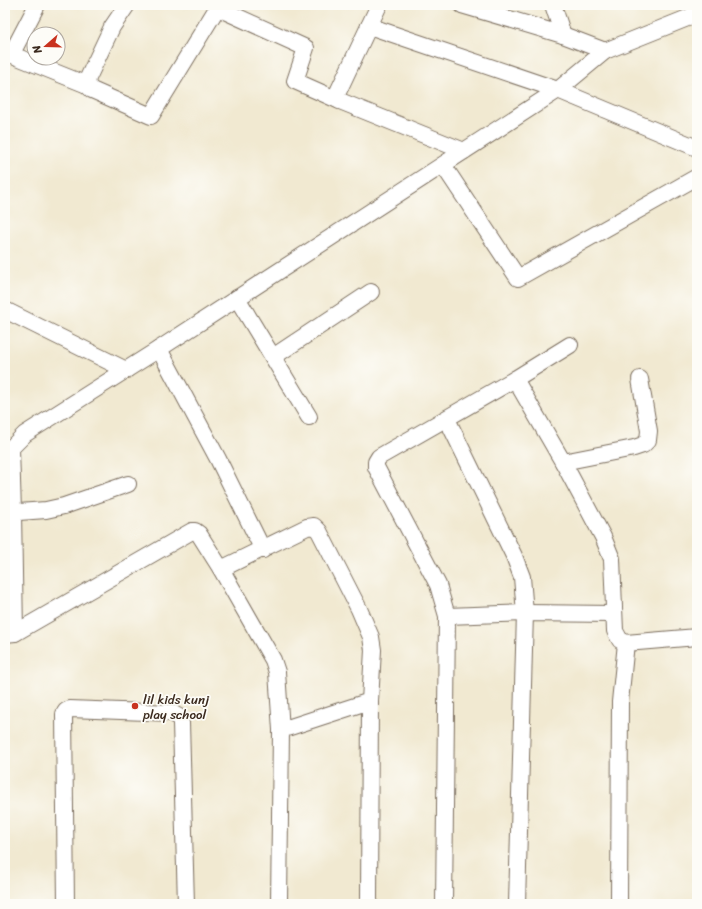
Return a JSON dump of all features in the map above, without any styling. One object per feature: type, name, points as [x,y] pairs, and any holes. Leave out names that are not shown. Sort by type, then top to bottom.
[{"type":"street","points":[[37,5],[8,53],[87,86],[92,90],[151,116],[218,6],[306,48],[295,81],[340,101],[464,151]]},
{"type":"street","points":[[87,86],[88,78],[112,27],[128,5]]},
{"type":"street","points":[[340,101],[337,99],[337,94],[379,5]]},
{"type":"street","points":[[462,5],[564,35],[605,51]]},
{"type":"street","points":[[553,5],[564,35]]},
{"type":"street","points":[[279,904],[281,730],[276,672],[273,660],[221,569],[199,534],[192,531],[10,634],[8,448],[25,434],[159,349],[558,90],[605,51],[690,17],[695,13],[695,5]]},
{"type":"street","points":[[370,26],[558,90],[697,148]]},
{"type":"street","points":[[443,165],[518,278],[697,177]]},
{"type":"street","points":[[273,357],[371,292]]},
{"type":"street","points":[[237,298],[309,417]]},
{"type":"street","points":[[5,310],[126,370]]},
{"type":"street","points":[[444,904],[447,616],[438,585],[376,467],[376,462],[379,457],[515,379],[570,345]]},
{"type":"street","points":[[159,349],[221,465],[263,550]]},
{"type":"street","points":[[515,379],[563,462],[603,537],[612,559],[615,631],[620,640],[626,643],[697,637]]},
{"type":"street","points":[[563,462],[634,448],[642,445],[648,440],[649,431],[640,380]]},
{"type":"street","points":[[446,419],[514,556],[522,577],[525,613],[517,904]]},
{"type":"street","points":[[9,512],[46,510],[64,506],[128,484]]},
{"type":"street","points":[[221,569],[263,550],[307,527],[314,526],[319,531],[359,609],[371,637],[373,650],[370,701],[369,904]]},
{"type":"street","points":[[447,616],[525,613],[614,614]]},
{"type":"street","points":[[619,904],[620,702],[626,643]]},
{"type":"street","points":[[281,730],[370,701]]},
{"type":"street","points":[[66,904],[64,714],[70,709],[172,713],[179,717],[181,723],[186,904]]},
{"type":"place","name":"lil kids kunj play school","points":[[135,706]]}]
